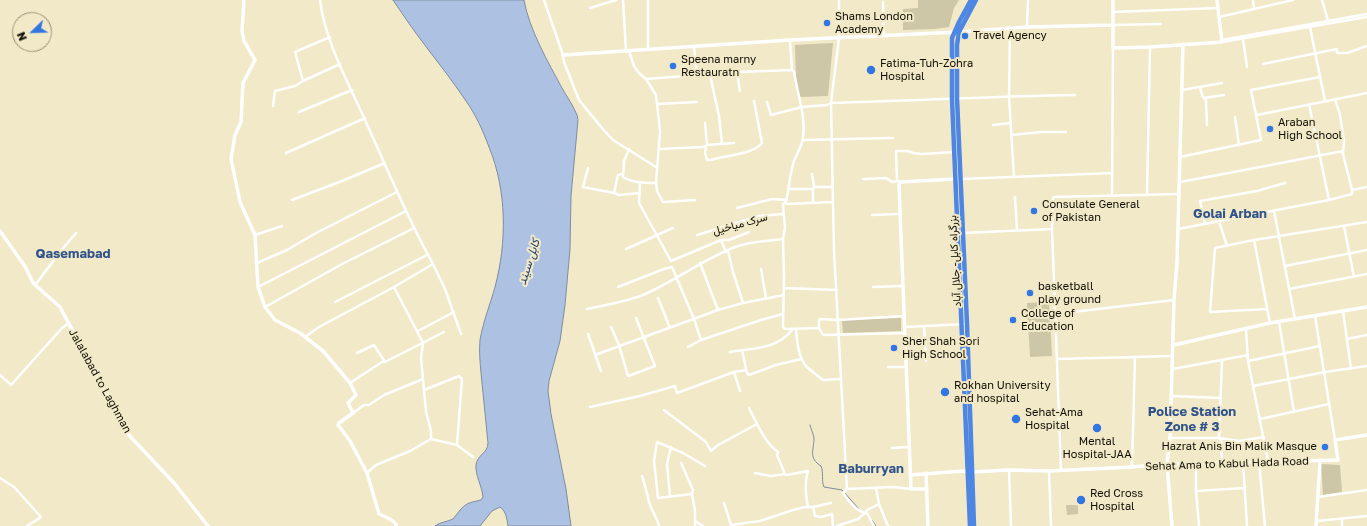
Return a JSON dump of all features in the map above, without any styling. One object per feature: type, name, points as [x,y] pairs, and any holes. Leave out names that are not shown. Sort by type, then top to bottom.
[{"type":"highway","name":"بزرگراه کابل- جلال آباد","points":[[965,324],[952,44],[971,0]]},
{"type":"highway","name":"بزرگراه کابل- جلال آباد","points":[[957,32],[976,0]]},
{"type":"highway","name":"بزرگراه کابل- جلال آباد","points":[[954,98],[954,152],[963,233],[970,472],[970,526]]},
{"type":"highway","name":"بزرگراه کابل- جلال آباد","points":[[970,472],[974,526]]},
{"type":"street","points":[[244,0],[242,30],[244,41],[255,60],[244,83],[241,122],[235,135],[231,159],[240,202],[255,235],[258,287],[266,307],[275,320],[305,337],[323,350],[350,383],[356,394],[348,403],[353,412]]},
{"type":"street","points":[[320,0],[322,14],[340,64],[414,228],[444,288],[461,334]]},
{"type":"street","points":[[544,0],[564,62],[579,100],[613,140],[656,167]]},
{"type":"street","points":[[590,8],[616,0]]},
{"type":"street","points":[[623,0],[627,51],[636,70],[646,79],[656,95],[658,104],[660,131],[656,167],[657,191],[663,202],[695,200]]},
{"type":"street","points":[[648,0],[648,50]]},
{"type":"street","points":[[839,0],[839,38],[831,103],[832,187],[845,491],[856,508],[867,513],[874,526]]},
{"type":"street","points":[[1027,27],[1028,0]]},
{"type":"street","points":[[1112,194],[1113,0]]},
{"type":"street","points":[[1217,0],[1222,41]]},
{"type":"street","points":[[1253,0],[1254,9]]},
{"type":"street","points":[[1219,18],[1293,0]]},
{"type":"street","points":[[1322,0],[1328,22]]},
{"type":"street","points":[[883,2],[884,36]]},
{"type":"street","points":[[1113,12],[1218,8]]},
{"type":"street","points":[[1222,41],[1367,14]]},
{"type":"street","points":[[1113,48],[1150,47],[1243,40],[1310,28],[1328,22],[1367,17]]},
{"type":"street","points":[[563,55],[790,40],[1027,27],[1161,24]]},
{"type":"street","points":[[1310,28],[1325,101]]},
{"type":"street","points":[[1010,29],[1009,97],[1014,177]]},
{"type":"street","points":[[303,81],[295,52],[330,37]]},
{"type":"street","points":[[790,40],[792,70],[794,71],[796,88],[801,100],[804,127],[802,140],[794,160],[786,201],[783,205],[785,228],[783,239],[783,327],[785,329],[792,330],[819,328]]},
{"type":"street","points":[[1243,40],[1247,68]]},
{"type":"street","points":[[1172,526],[1167,464],[1170,438],[1174,346],[1174,300],[1180,182],[1183,44]]},
{"type":"street","points":[[1263,64],[1336,49],[1337,54],[1347,53],[1367,46]]},
{"type":"street","points":[[694,47],[697,75]]},
{"type":"street","points":[[1147,195],[1150,47]]},
{"type":"street","points":[[273,106],[275,91],[295,86],[340,64]]},
{"type":"street","points":[[646,79],[737,72],[792,70]]},
{"type":"street","points":[[737,72],[740,91]]},
{"type":"street","points":[[710,75],[719,116],[722,144]]},
{"type":"street","points":[[1180,158],[1261,140],[1251,90],[1320,77]]},
{"type":"street","points":[[1182,90],[1222,83]]},
{"type":"street","points":[[1199,87],[1206,100],[1207,126]]},
{"type":"street","points":[[299,112],[352,90]]},
{"type":"street","points":[[1257,115],[1367,93]]},
{"type":"street","points":[[1204,98],[1224,94]]},
{"type":"street","points":[[766,102],[771,115],[802,107],[827,105],[831,103],[1075,95]]},
{"type":"street","points":[[1334,99],[1340,115],[1344,141],[1343,151],[1352,190]]},
{"type":"street","points":[[705,123],[707,146],[705,153],[707,160],[752,150],[762,143],[754,101]]},
{"type":"street","points":[[658,104],[696,102]]},
{"type":"street","points":[[1309,104],[1329,200]]},
{"type":"street","points":[[286,153],[365,118]]},
{"type":"street","points":[[1235,118],[1239,145]]},
{"type":"street","points":[[993,125],[1011,123]]},
{"type":"street","points":[[1012,135],[1041,132],[1066,132]]},
{"type":"street","points":[[802,140],[892,138]]},
{"type":"street","points":[[659,149],[734,143]]},
{"type":"street","points":[[628,149],[624,161],[623,177],[640,183],[656,183]]},
{"type":"street","points":[[911,489],[899,182],[895,156],[896,151],[908,151],[922,154],[954,152]]},
{"type":"street","points":[[1180,182],[1343,151]]},
{"type":"street","points":[[292,200],[385,163]]},
{"type":"street","points":[[588,168],[583,187],[619,195],[640,193]]},
{"type":"street","points":[[863,179],[886,178],[892,182],[899,182],[1112,173]]},
{"type":"street","points":[[614,193],[618,175],[622,174]]},
{"type":"street","points":[[812,174],[813,202]]},
{"type":"street","points":[[640,183],[639,203],[670,261],[721,240],[729,240],[749,232]]},
{"type":"street","points":[[1206,224],[1200,201],[1285,183]]},
{"type":"street","points":[[788,189],[832,187]]},
{"type":"street","points":[[1178,229],[1329,200],[1350,194],[1352,193],[1352,190],[1367,187]]},
{"type":"street","points":[[257,263],[286,250],[316,233],[398,192]]},
{"type":"street","points":[[1061,470],[1052,229],[1054,197],[1112,194],[1179,194]]},
{"type":"street","points":[[1015,197],[1016,230]]},
{"type":"street","points":[[737,208],[772,199],[786,201],[788,204],[833,202]]},
{"type":"street","points":[[258,287],[406,210]]},
{"type":"street","points":[[1274,211],[1295,319]]},
{"type":"street","name":"سرک میاخیل","points":[[697,236],[759,216],[783,214]]},
{"type":"street","points":[[872,215],[900,214]]},
{"type":"street","points":[[1220,221],[1227,246]]},
{"type":"street","points":[[1267,309],[1210,312],[1215,248],[1254,240],[1367,222]]},
{"type":"street","points":[[255,235],[282,226]]},
{"type":"street","points":[[1344,226],[1354,276]]},
{"type":"street","points":[[266,307],[344,263],[414,228]]},
{"type":"street","points":[[626,248],[673,228]]},
{"type":"street","points":[[963,233],[1052,229]]},
{"type":"street","name":"Jalalabad to Laghman","points":[[0,231],[35,285],[60,307],[127,433],[174,484],[208,526]]},
{"type":"street","points":[[35,285],[64,246],[76,233]]},
{"type":"street","points":[[587,309],[621,302],[643,294],[700,263],[738,246],[749,243],[783,239]]},
{"type":"street","points":[[721,240],[727,251],[743,303]]},
{"type":"street","points":[[1254,240],[1270,323]]},
{"type":"street","points":[[1284,266],[1367,250]]},
{"type":"street","points":[[335,302],[428,254]]},
{"type":"street","points":[[700,263],[718,310]]},
{"type":"street","points":[[305,337],[318,327],[394,287],[433,264]]},
{"type":"street","points":[[618,287],[672,267],[677,276],[701,340]]},
{"type":"street","points":[[761,269],[766,298]]},
{"type":"street","points":[[831,273],[836,272]]},
{"type":"street","points":[[1289,289],[1367,274]]},
{"type":"street","points":[[874,287],[903,286]]},
{"type":"street","points":[[394,287],[423,343],[421,358],[426,412],[431,431],[431,439]]},
{"type":"street","points":[[784,288],[837,290]]},
{"type":"street","points":[[595,355],[718,310],[743,303],[784,295]]},
{"type":"street","points":[[658,298],[670,328]]},
{"type":"street","points":[[1056,314],[1174,300]]},
{"type":"street","points":[[1174,346],[1270,323],[1367,307]]},
{"type":"street","points":[[1343,311],[1351,369]]},
{"type":"street","points":[[418,331],[454,312]]},
{"type":"street","points":[[688,347],[701,340],[783,314]]},
{"type":"street","points":[[904,316],[819,320],[819,328],[823,335],[905,333]]},
{"type":"street","points":[[1315,316],[1335,440],[1367,435]]},
{"type":"street","points":[[612,327],[628,376],[655,366],[636,318]]},
{"type":"street","points":[[1279,322],[1294,412]]},
{"type":"street","points":[[0,375],[11,385],[62,328],[69,323]]},
{"type":"street","points":[[905,327],[965,324]]},
{"type":"street","points":[[924,326],[926,362]]},
{"type":"street","points":[[1246,328],[1248,361],[1268,461]]},
{"type":"street","points":[[730,352],[766,346],[786,337],[792,330]]},
{"type":"street","points":[[796,330],[801,359],[805,365],[823,380],[841,379]]},
{"type":"street","points":[[350,383],[382,362],[385,362],[444,332]]},
{"type":"street","points":[[588,334],[601,371]]},
{"type":"street","points":[[1347,339],[1367,336]]},
{"type":"street","points":[[357,353],[374,345],[385,362]]},
{"type":"street","points":[[1248,361],[1320,346]]},
{"type":"street","points":[[742,350],[746,370],[749,374],[801,359]]},
{"type":"street","points":[[1173,368],[1222,361],[1248,355]]},
{"type":"street","points":[[1058,359],[1173,356]]},
{"type":"street","points":[[1132,467],[1135,357]]},
{"type":"street","points":[[1222,361],[1219,438],[1221,440],[1222,463]]},
{"type":"street","points":[[1253,386],[1325,372],[1367,366]]},
{"type":"street","points":[[888,367],[906,367]]},
{"type":"street","points":[[590,406],[640,396],[676,386],[677,392],[734,372],[746,370]]},
{"type":"street","points":[[734,372],[740,391]]},
{"type":"street","points":[[424,390],[459,376],[462,379],[458,445]]},
{"type":"street","points":[[396,526],[396,524],[390,519],[379,514],[367,473],[350,441],[338,424],[364,405],[369,405],[384,395],[423,379]]},
{"type":"street","points":[[1172,396],[1221,398]]},
{"type":"street","points":[[1260,419],[1329,404]]},
{"type":"street","points":[[749,408],[763,436],[773,449],[778,452],[777,455],[785,474]]},
{"type":"street","points":[[664,410],[706,442],[710,451],[718,445],[757,424]]},
{"type":"street","points":[[1170,438],[1219,438],[1239,441],[1264,437]]},
{"type":"street","points":[[367,473],[376,465],[410,451],[431,439],[458,445],[473,457]]},
{"type":"street","name":"Sehat Ama to Kabul Hada Road","points":[[910,474],[1009,470],[1049,471],[1167,464],[1338,460],[1335,440]]},
{"type":"street","points":[[692,494],[658,498],[654,461],[657,442],[688,455],[705,466]]},
{"type":"street","points":[[670,496],[667,464],[671,447]]},
{"type":"street","points":[[892,448],[909,447]]},
{"type":"street","points":[[1316,526],[1320,461]]},
{"type":"street","points":[[1243,462],[1247,526]]},
{"type":"street","points":[[1260,462],[1265,526]]},
{"type":"street","points":[[681,463],[693,490],[692,494],[695,511],[695,526]]},
{"type":"street","points":[[1196,464],[1196,491],[1199,526]]},
{"type":"street","points":[[1009,470],[1011,526]]},
{"type":"street","points":[[755,472],[771,476],[808,471],[805,480],[808,508]]},
{"type":"street","points":[[1049,471],[1051,526]]},
{"type":"street","points":[[926,473],[928,526]]},
{"type":"street","points":[[642,476],[646,485],[648,500],[657,518],[659,526]]},
{"type":"street","points":[[0,478],[14,487],[41,517],[27,526]]},
{"type":"street","points":[[845,491],[893,487],[927,489]]},
{"type":"street","points":[[876,488],[879,504],[888,526]]},
{"type":"street","points":[[1196,491],[1245,488]]},
{"type":"street","points":[[1318,497],[1367,490]]},
{"type":"street","points":[[724,503],[731,526],[760,521],[805,507],[808,508],[831,503]]},
{"type":"street","points":[[837,526],[849,521],[851,522],[857,520],[867,510],[879,504]]},
{"type":"street","points":[[813,507],[815,516],[821,517],[832,514],[833,526]]},
{"type":"street","points":[[1317,521],[1367,516]]},
{"type":"street","points":[[1342,519],[1342,526]]},
{"type":"street","points":[[695,521],[703,526]]},
{"type":"street","points":[[849,521],[852,526]]},
{"type":"shaded area","points":[[918,0],[959,0],[954,8],[949,27],[903,30],[903,9],[918,8]]},
{"type":"shaded area","points":[[833,43],[828,96],[800,97],[796,81],[795,45]]},
{"type":"shaded area","points":[[1049,302],[1052,356],[1030,357],[1027,303]]},
{"type":"shaded area","points":[[901,318],[901,331],[843,333],[842,320]]},
{"type":"shaded area","points":[[1321,464],[1340,465],[1342,492],[1323,495]]},
{"type":"shaded area","points":[[1066,505],[1078,506],[1078,514],[1067,515]]},
{"type":"water","name":"کابل سيند","points":[[393,0],[524,0],[526,11],[540,45],[577,115],[578,120],[571,196],[570,249],[565,305],[560,341],[549,381],[548,391],[551,414],[566,489],[571,526],[508,526],[505,513],[500,507],[492,511],[480,526],[435,526],[453,519],[466,505],[481,500],[483,497],[476,469],[478,459],[488,446],[480,365],[480,340],[495,287],[502,252],[502,199],[495,164],[484,135],[470,106]]},
{"type":"waterway","points":[[810,425],[814,438],[813,457],[814,460],[821,466],[824,487],[842,490],[859,509]]},
{"type":"waterway","points":[[872,520],[876,526]]},
{"type":"place","name":"Shams London Academy","points":[[827,23]]},
{"type":"place","name":"Travel Agency","points":[[965,36]]},
{"type":"place","name":"Speena marny Restauratn","points":[[673,66]]},
{"type":"place","name":"Fatima-Tuh-Zohra Hospital","points":[[871,70]]},
{"type":"place","name":"Araban High School","points":[[1270,129]]},
{"type":"place","name":"Consulate General of Pakistan","points":[[1034,211]]},
{"type":"place","name":"basketball play ground","points":[[1030,293]]},
{"type":"place","name":"College of Education","points":[[1013,320]]},
{"type":"place","name":"Sher Shah Sori High School","points":[[894,348]]},
{"type":"place","name":"Rokhan University and hospital","points":[[945,392]]},
{"type":"place","name":"Sehat-Ama Hospital","points":[[1016,419]]},
{"type":"place","name":"Mental Hospital-JAA","points":[[1097,428]]},
{"type":"place","name":"Hazrat Anis Bin Malik Masque","points":[[1325,447]]},
{"type":"place","name":"Red Cross Hospital","points":[[1081,500]]},
{"type":"district","name":"Golai Arban","points":[[1230,214]]},
{"type":"district","name":"Qasemabad","points":[[73,254]]},
{"type":"district","name":"Police Station Zone # 3","points":[[1192,420]]},
{"type":"district","name":"Baburryan","points":[[871,469]]}]
